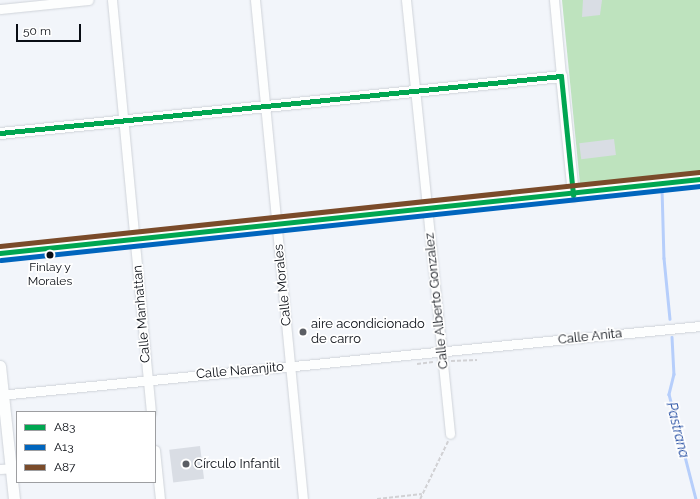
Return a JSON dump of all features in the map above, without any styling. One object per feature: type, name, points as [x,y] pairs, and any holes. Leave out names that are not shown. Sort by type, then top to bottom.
[{"type":"street","points":[[0,9],[34,3],[89,0]]},
{"type":"street","name":"Calle Manhattan","points":[[112,0],[151,411]]},
{"type":"street","name":"Calle Morales","points":[[255,0],[303,499]]},
{"type":"street","name":"Calle Alberto Gonzalez","points":[[406,0],[450,434]]},
{"type":"street","points":[[554,0],[573,194]]},
{"type":"street","points":[[0,133],[561,76]]},
{"type":"street","points":[[0,253],[700,180]]},
{"type":"street","name":"Calle Anita","points":[[480,348],[700,326]]},
{"type":"street","name":"Calle Naranjito","points":[[1,395],[480,348]]},
{"type":"street","points":[[0,366],[1,395],[9,469],[14,499]]},
{"type":"street","points":[[156,464],[160,499]]},
{"type":"path","points":[[420,499],[445,452],[450,434]]},
{"type":"path","points":[[377,499],[422,494]]},
{"type":"green space","points":[[562,0],[700,0],[700,172],[580,184]]},
{"type":"building","points":[[583,0],[602,0],[600,15],[582,17]]},
{"type":"building","points":[[614,139],[616,155],[581,159],[579,143]]},
{"type":"building","name":"Círculo Infantil","points":[[200,446],[204,479],[173,483],[169,450]]},
{"type":"waterway","name":"Pastrana","points":[[662,188],[664,258],[670,319]]},
{"type":"waterway","name":"Pastrana","points":[[672,337],[674,374],[669,394],[696,499]]},
{"type":"transit line","name":"A83","points":[[0,133],[561,76],[573,195]]},
{"type":"transit line","name":"A87","points":[[0,246],[699,172]]},
{"type":"transit line","name":"A83","points":[[0,253],[700,179]]},
{"type":"transit line","name":"A13","points":[[1,260],[700,186]]},
{"type":"place","name":"Finlay y Morales","points":[[50,255]]},
{"type":"place","name":"aire acondicionado de carro","points":[[303,332]]},
{"type":"place","name":"Círculo Infantil","points":[[186,464]]}]
